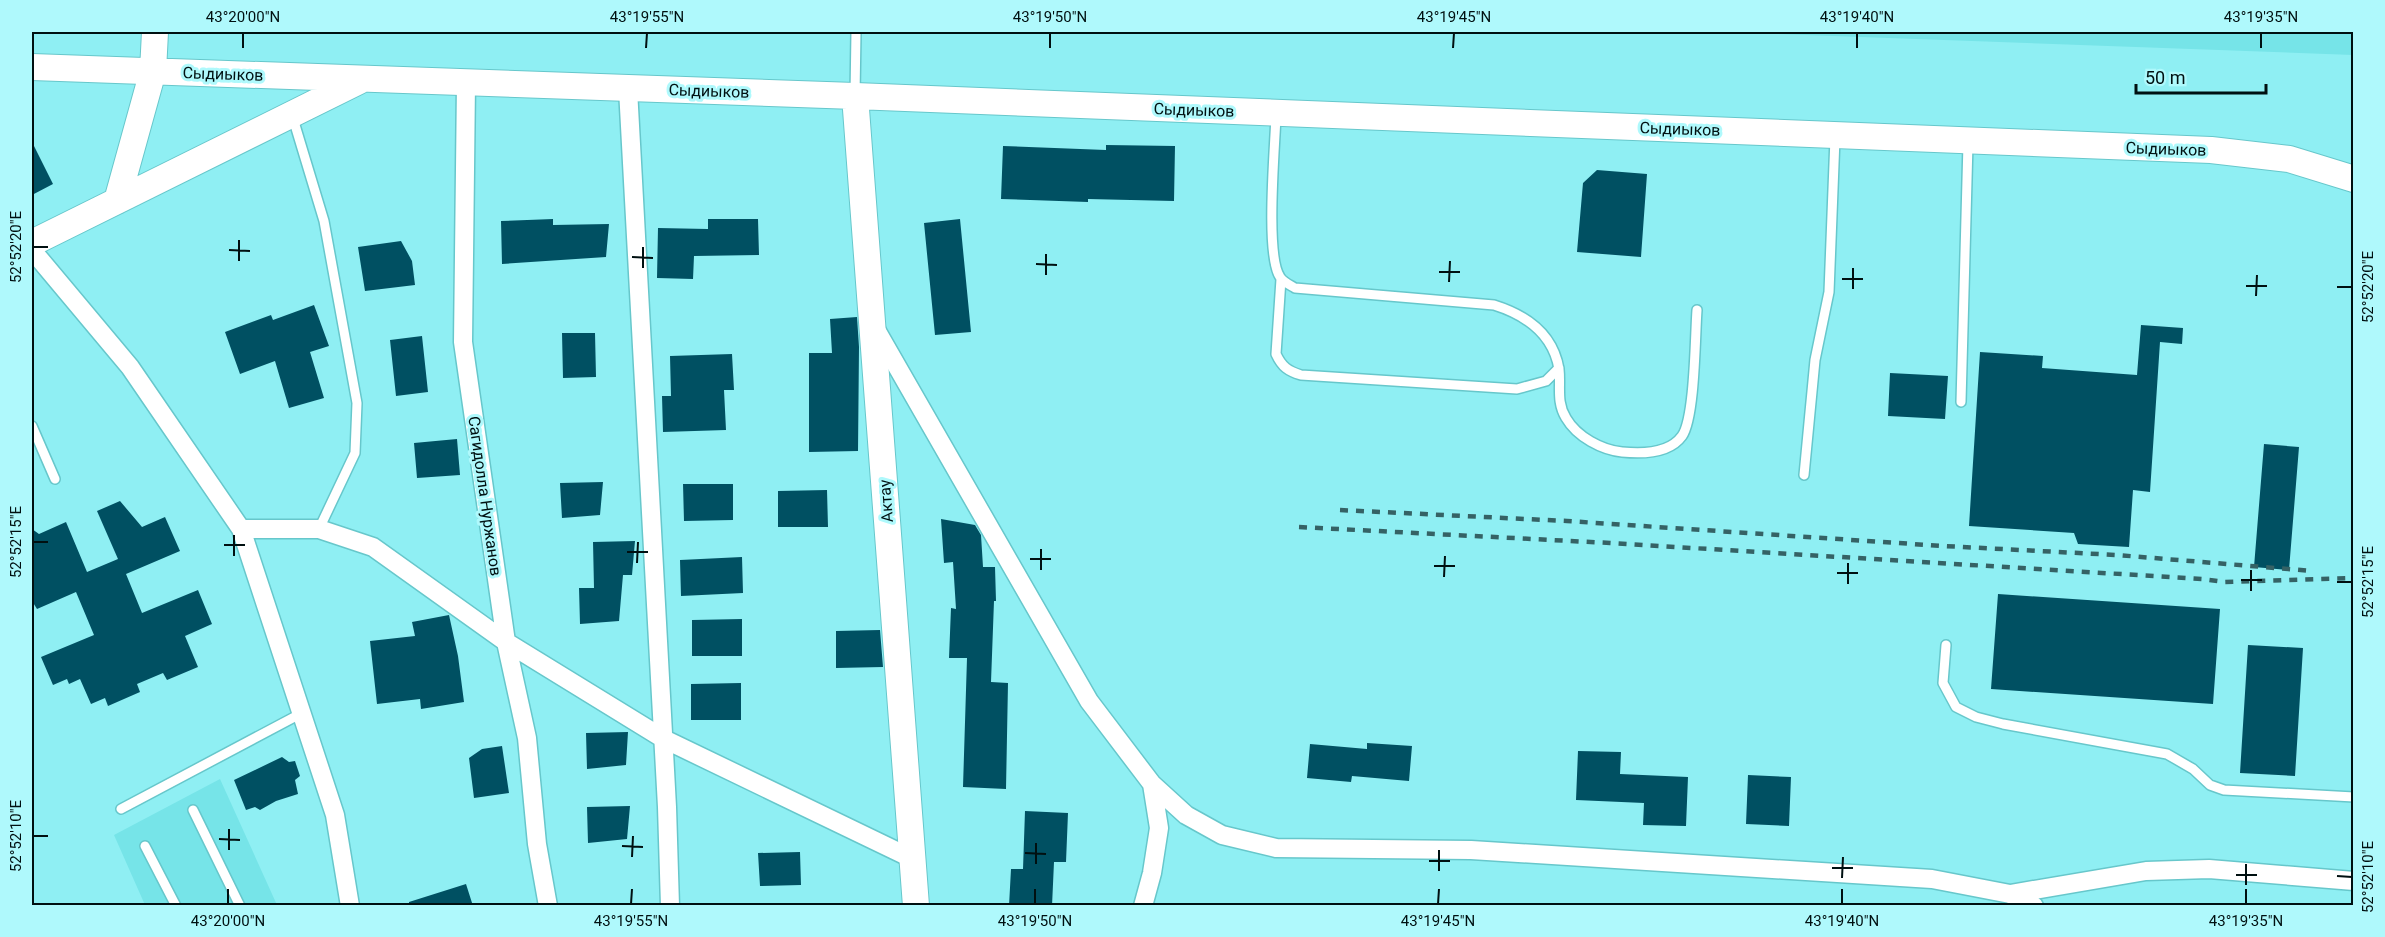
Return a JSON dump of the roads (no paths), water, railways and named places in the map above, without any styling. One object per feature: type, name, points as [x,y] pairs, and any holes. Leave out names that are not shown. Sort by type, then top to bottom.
[{"type":"street","points":[[117,201],[153,70],[155,32]]},
{"type":"street","name":"Сыдиыков","points":[[32,67],[855,96],[2211,150],[2289,159],[2354,179]]},
{"type":"street","points":[[32,243],[362,80]]},
{"type":"street","name":"Сагидолла Нуржанов","points":[[466,83],[463,342],[506,642],[527,738],[537,844],[548,906]]},
{"type":"street","points":[[628,89],[670,906]]},
{"type":"street","name":"Актау","points":[[855,96],[916,906]]},
{"type":"street","points":[[32,250],[130,367],[241,529],[335,815],[350,906]]},
{"type":"street","points":[[872,324],[1089,701],[1152,784],[1186,815],[1222,834],[1276,848],[1471,850],[1932,879],[2010,894],[2034,906]]},
{"type":"street","points":[[241,529],[319,529],[373,547],[506,642],[663,739],[913,859]]},
{"type":"street","points":[[1143,906],[1152,873],[1159,828],[1152,784]]},
{"type":"street","points":[[2010,894],[2146,871],[2209,869],[2354,881]]},
{"type":"lane","points":[[855,96],[856,32]]},
{"type":"lane","points":[[1276,113],[1272,237],[1274,264],[1281,279],[1276,354],[1281,364],[1290,372],[1302,375],[1517,389],[1546,381],[1559,368]]},
{"type":"lane","points":[[292,115],[324,221],[357,403],[355,453],[319,529]]},
{"type":"lane","points":[[1804,475],[1815,360],[1828,291],[1835,135]]},
{"type":"lane","points":[[1961,402],[1968,141]]},
{"type":"lane","points":[[1281,279],[1295,288],[1494,305],[1516,312],[1535,325],[1550,345],[1559,368],[1559,399],[1566,418],[1581,435],[1608,451],[1641,454],[1668,447],[1682,436],[1689,413],[1698,310]]},
{"type":"lane","points":[[32,426],[55,479]]},
{"type":"lane","points":[[1946,645],[1943,683],[1948,695],[1956,707],[1976,717],[2167,754],[2193,769],[2210,784],[2224,790],[2354,797]]},
{"type":"lane","points":[[121,809],[302,713]]},
{"type":"lane","points":[[193,810],[240,906]]},
{"type":"lane","points":[[145,846],[176,906]]},
{"type":"railway","points":[[1340,510],[1567,521],[2117,555],[2312,571]]},
{"type":"railway","points":[[1299,527],[1610,543],[2225,582],[2354,578]]}]
